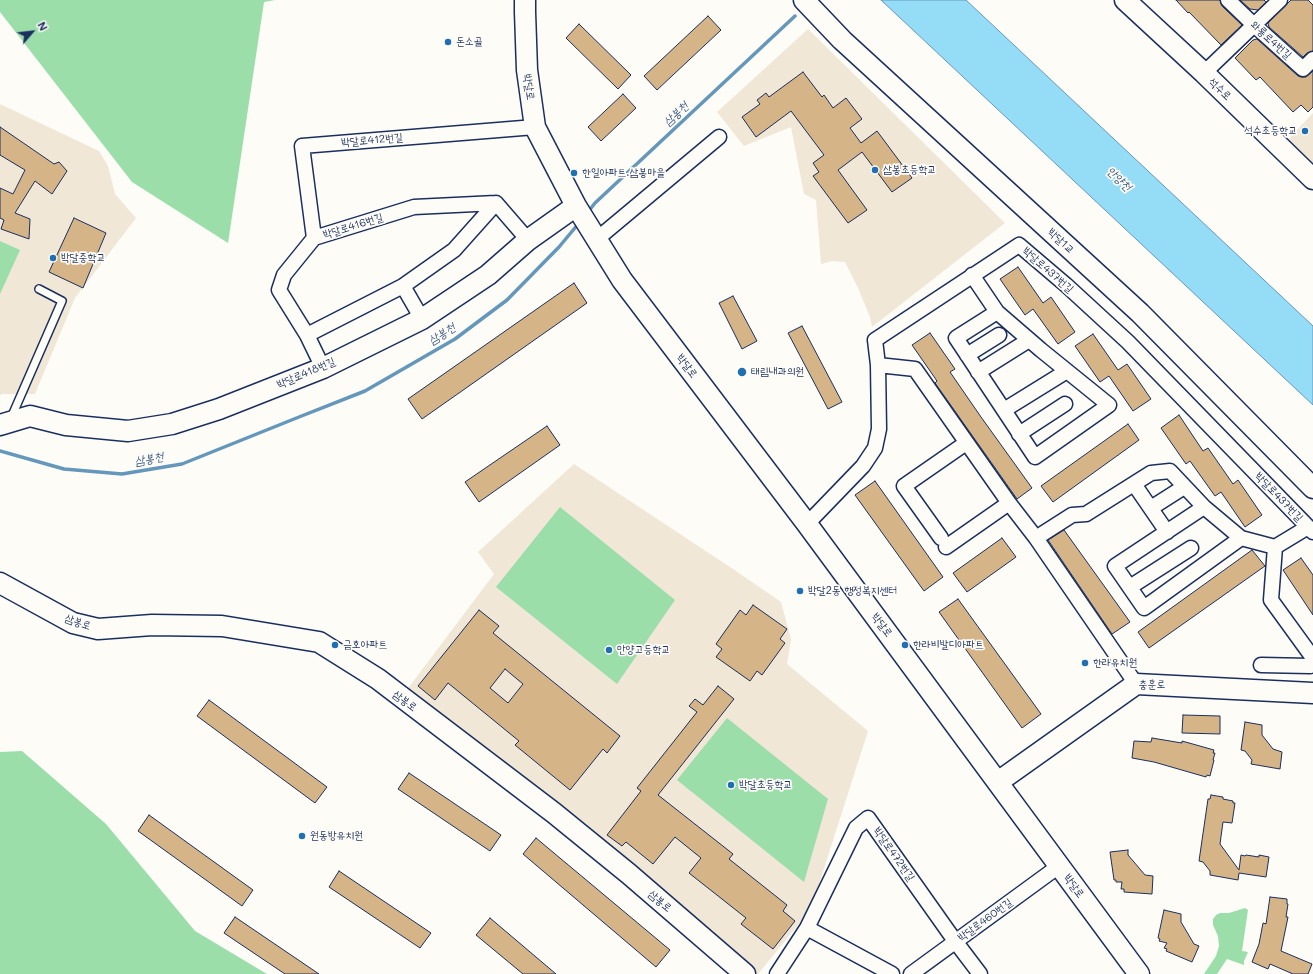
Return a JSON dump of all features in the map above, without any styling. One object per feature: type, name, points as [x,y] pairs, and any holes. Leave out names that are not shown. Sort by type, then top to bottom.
[{"type":"street","name":"박달로","points":[[525,0],[524,12],[527,70],[535,126],[578,209],[622,280],[807,524],[1139,974]]},
{"type":"street","name":"박달1교","points":[[804,0],[842,40],[1140,313],[1313,488]]},
{"type":"street","name":"석수로","points":[[1125,0],[1204,73],[1313,179]]},
{"type":"street","name":"와룡로4번길","points":[[1228,0],[1303,69],[1313,59]]},
{"type":"street","points":[[1204,73],[1280,0]]},
{"type":"street","name":"박달로412번길","points":[[314,238],[302,146],[535,126]]},
{"type":"street","points":[[597,238],[719,137]]},
{"type":"street","points":[[307,335],[403,286],[454,250],[496,203],[528,240]]},
{"type":"street","name":"박달로416번길","points":[[323,368],[307,335],[278,290],[284,275],[314,238],[414,208],[496,203]]},
{"type":"street","name":"박달로418번길","points":[[4,423],[30,416],[66,425],[128,431],[172,424],[219,409],[323,368],[422,319],[488,275],[528,240],[578,209]]},
{"type":"street","name":"박달로437번길","points":[[807,524],[863,466],[875,448],[879,429],[878,365],[875,340],[1018,245],[1066,285],[1128,342],[1311,529]]},
{"type":"street","points":[[972,275],[997,312],[1109,405],[1035,457],[956,338],[997,312]]},
{"type":"street","points":[[403,286],[422,319]]},
{"type":"street","points":[[967,355],[999,335]]},
{"type":"street","points":[[978,372],[1029,340]]},
{"type":"street","points":[[878,365],[915,369],[966,443],[1036,538],[1136,684]]},
{"type":"street","points":[[1004,410],[1067,371]]},
{"type":"street","points":[[1019,434],[1065,404]]},
{"type":"street","points":[[966,443],[904,486],[943,543],[1009,503]]},
{"type":"street","points":[[1036,538],[1072,515],[1086,514],[1152,473],[1170,471],[1204,508],[1242,538],[1275,547],[1311,529]]},
{"type":"street","points":[[1134,484],[1167,532]]},
{"type":"street","points":[[1151,508],[1184,487]]},
{"type":"street","points":[[1204,508],[1115,566],[1144,608],[1242,538]]},
{"type":"street","points":[[1261,665],[1310,666],[1312,658],[1271,600],[1275,547]]},
{"type":"street","points":[[1130,587],[1190,548]]},
{"type":"street","name":"삼봉로","points":[[0,583],[73,623],[98,629],[152,625],[222,626],[319,642],[378,680],[554,813],[629,874],[745,974]]},
{"type":"street","name":"충훈로","points":[[998,782],[1136,684],[1313,693]]},
{"type":"street","name":"박달로472번길","points":[[807,928],[856,828],[868,818],[980,974]]},
{"type":"street","name":"박달로460번길","points":[[911,974],[1059,866]]},
{"type":"street","points":[[777,974],[807,928],[892,974]]},
{"type":"lane","points":[[4,423],[62,301],[39,289]]},
{"type":"shaded area","name":"삼봉초등학교","points":[[808,29],[1005,223],[872,327],[870,317],[858,288],[845,262],[832,261],[821,264],[816,200],[804,194],[791,127],[744,146],[717,112]]},
{"type":"shaded area","name":"박달중학교","points":[[0,104],[99,151],[108,166],[115,194],[136,218],[75,298],[35,394],[0,395]]},
{"type":"shaded area","name":"석수초등학교","points":[[1313,113],[1313,179],[1280,148]]},
{"type":"shaded area","points":[[574,464],[781,602],[791,639],[787,664],[868,731],[811,909],[758,974],[750,974],[406,691],[494,574],[478,552]]},
{"type":"green space","points":[[0,0],[275,0],[264,2],[228,243],[132,182],[0,12]]},
{"type":"green space","points":[[0,241],[20,250],[0,294]]},
{"type":"green space","points":[[560,507],[675,600],[617,684],[496,587]]},
{"type":"green space","points":[[727,718],[828,799],[804,882],[677,780]]},
{"type":"green space","points":[[22,751],[106,824],[195,931],[267,974],[0,974],[0,752]]},
{"type":"green space","points":[[1245,908],[1248,910],[1242,951],[1248,952],[1244,965],[1227,959],[1217,974],[1204,974],[1216,956],[1219,946],[1218,936],[1213,925],[1213,919],[1220,913],[1229,913]]},
{"type":"water","name":"안양천","points":[[881,0],[966,0],[1313,326],[1313,405]]},
{"type":"building","points":[[1176,0],[1220,0],[1222,6],[1242,25],[1221,45]]},
{"type":"building","points":[[1240,0],[1264,0],[1266,2],[1258,10],[1250,9]]},
{"type":"building","points":[[1291,0],[1308,0],[1313,5],[1313,51],[1307,53],[1303,57],[1269,27],[1268,23]]},
{"type":"building","points":[[708,16],[721,30],[657,90],[644,76]]},
{"type":"building","points":[[579,24],[631,75],[618,89],[566,38]]},
{"type":"building","points":[[1257,39],[1298,76],[1306,77],[1313,71],[1313,107],[1308,112],[1301,105],[1293,112],[1260,77],[1256,80],[1235,58],[1253,40]]},
{"type":"building","points":[[803,72],[822,97],[824,95],[833,108],[846,98],[862,119],[850,128],[861,143],[877,131],[912,178],[892,192],[862,152],[838,170],[867,210],[848,223],[813,176],[819,172],[813,163],[824,155],[791,111],[756,137],[742,117],[760,104],[757,100],[766,93],[769,97]]},
{"type":"building","points":[[623,94],[636,108],[601,141],[588,127]]},
{"type":"building","points":[[0,127],[54,164],[59,162],[67,171],[52,194],[35,181],[15,213],[30,219],[29,239],[1,229],[4,220],[0,218],[0,188],[13,194],[25,170],[0,155]]},
{"type":"building","points":[[74,218],[106,233],[83,288],[49,272]]},
{"type":"building","points":[[1018,267],[1043,303],[1051,297],[1075,332],[1058,344],[1033,309],[1025,315],[1000,279]]},
{"type":"building","points":[[574,283],[587,303],[422,419],[408,399]]},
{"type":"building","points":[[733,296],[757,341],[742,349],[719,303]]},
{"type":"building","points":[[802,326],[842,402],[828,409],[788,333]]},
{"type":"building","points":[[930,333],[955,369],[950,372],[1032,488],[1017,499],[935,383],[937,381],[912,345]]},
{"type":"building","points":[[1093,334],[1118,370],[1127,364],[1151,399],[1133,411],[1109,376],[1100,382],[1075,346]]},
{"type":"building","points":[[1179,415],[1203,451],[1208,448],[1233,484],[1238,480],[1262,515],[1245,527],[1221,492],[1215,496],[1190,461],[1186,464],[1161,428]]},
{"type":"building","points":[[1128,424],[1139,440],[1053,502],[1041,486]]},
{"type":"building","points":[[547,426],[560,445],[479,502],[465,482]]},
{"type":"building","points":[[875,481],[943,577],[924,591],[855,495]]},
{"type":"building","points":[[1064,530],[1130,622],[1112,634],[1048,540]]},
{"type":"building","points":[[1002,538],[1016,557],[967,592],[953,573]]},
{"type":"building","points":[[1252,550],[1265,566],[1149,648],[1138,632]]},
{"type":"building","points":[[1301,558],[1313,575],[1313,615],[1283,570]]},
{"type":"building","points":[[958,599],[1041,714],[1022,728],[939,612]]},
{"type":"building","points":[[753,605],[787,629],[780,639],[785,643],[762,675],[757,671],[750,681],[716,657],[722,649],[716,644],[740,610],[746,615]]},
{"type":"building","points":[[479,610],[499,626],[493,633],[620,736],[607,753],[603,749],[570,790],[515,745],[519,741],[448,683],[435,700],[418,686]],"holes":[[[505,669],[523,684],[508,703],[490,688]]]},
{"type":"building","points":[[718,686],[734,699],[658,795],[733,854],[729,859],[787,905],[783,911],[795,921],[773,949],[741,924],[746,918],[689,873],[701,858],[675,837],[653,864],[626,842],[622,846],[607,835],[641,791],[637,788],[697,712],[689,706],[695,699],[703,705]]},
{"type":"building","points":[[209,700],[327,787],[315,803],[197,716]]},
{"type":"building","points":[[1183,715],[1220,716],[1220,734],[1182,733]]},
{"type":"building","points":[[1245,722],[1262,725],[1262,735],[1273,749],[1282,752],[1280,769],[1251,764],[1252,760],[1245,751],[1241,750]]},
{"type":"building","points":[[1152,738],[1182,743],[1182,741],[1214,750],[1214,760],[1210,776],[1207,775],[1206,777],[1154,762],[1132,758],[1134,741],[1151,742]]},
{"type":"building","points":[[409,773],[501,835],[490,851],[398,789]]},
{"type":"building","points":[[1211,795],[1223,797],[1223,799],[1233,801],[1233,803],[1235,803],[1232,823],[1223,822],[1220,844],[1239,870],[1241,855],[1259,857],[1259,855],[1269,857],[1266,877],[1239,873],[1238,880],[1210,875],[1210,871],[1203,862],[1199,861],[1208,799],[1210,799]]},
{"type":"building","points":[[149,815],[253,890],[242,906],[138,831]]},
{"type":"building","points":[[536,838],[670,950],[656,967],[523,854]]},
{"type":"building","points":[[1128,850],[1128,855],[1145,875],[1153,876],[1152,894],[1124,892],[1124,889],[1121,889],[1122,882],[1116,882],[1116,880],[1114,880],[1110,852]]},
{"type":"building","points":[[339,871],[431,933],[420,948],[329,887]]},
{"type":"building","points":[[1270,897],[1287,899],[1288,904],[1286,917],[1288,917],[1281,951],[1312,964],[1308,974],[1293,974],[1270,964],[1268,969],[1252,962],[1259,944],[1263,923],[1266,924]]},
{"type":"building","points":[[1164,910],[1181,914],[1181,922],[1194,944],[1199,946],[1192,962],[1166,951],[1167,949],[1164,948],[1167,943],[1159,941],[1160,939],[1158,938]]},
{"type":"building","points":[[235,917],[319,974],[285,974],[224,933]]},
{"type":"building","points":[[490,918],[556,974],[523,974],[476,935]]},
{"type":"waterway","name":"삼봉천","points":[[588,212],[595,203],[795,16]]},
{"type":"waterway","name":"삼봉천","points":[[0,451],[64,469],[122,474],[182,464],[365,391],[455,339],[507,300],[559,247],[579,223]]},
{"type":"place","name":"돈소골","points":[[448,42]]},
{"type":"place","name":"석수초등학교","points":[[1305,131]]},
{"type":"place","name":"삼봉초등학교","points":[[875,170]]},
{"type":"place","name":"한일아파트.삼봉마을","points":[[574,173]]},
{"type":"place","name":"박달중학교","points":[[53,258]]},
{"type":"place","name":"태림내과의원","points":[[742,372]]},
{"type":"place","name":"박달2동 행정복지센터","points":[[800,591]]},
{"type":"place","name":"금호아파트","points":[[335,645]]},
{"type":"place","name":"한라비발디아파트","points":[[905,645]]},
{"type":"place","name":"안양고등학교","points":[[609,650]]},
{"type":"place","name":"한라유치원","points":[[1085,663]]},
{"type":"place","name":"박달초등학교","points":[[731,785]]},
{"type":"place","name":"원동방유치원","points":[[302,836]]}]
